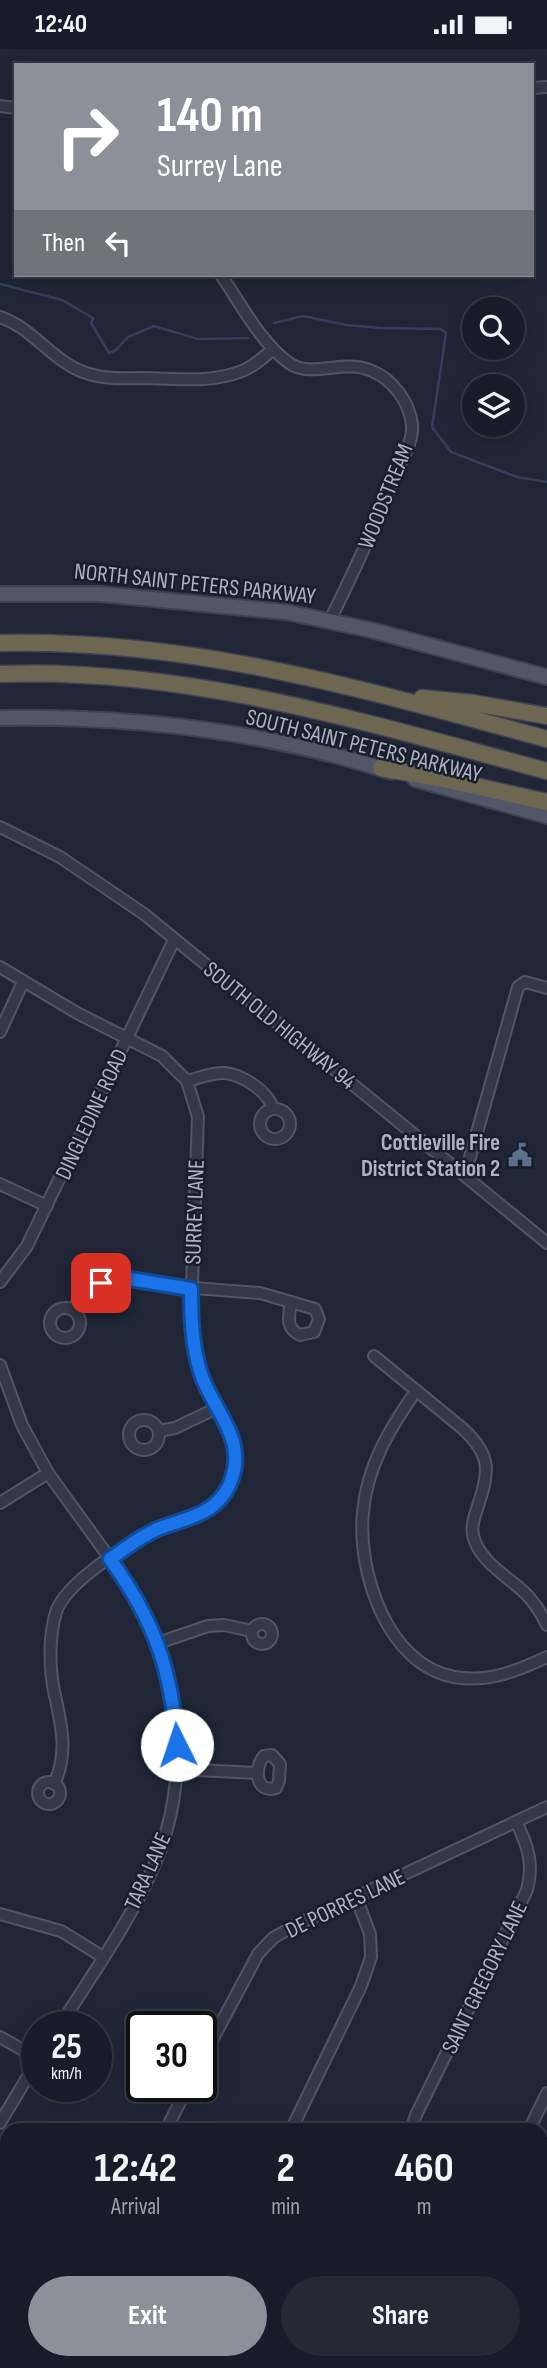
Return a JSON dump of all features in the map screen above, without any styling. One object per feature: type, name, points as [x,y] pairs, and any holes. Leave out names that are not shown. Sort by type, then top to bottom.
[{"type":"highway","points":[[0,643],[71,644],[172,652],[274,669],[547,739]]},
{"type":"highway","points":[[0,674],[100,675],[209,688],[335,714],[547,771]]},
{"type":"highway","points":[[375,693],[472,703],[547,716]]},
{"type":"highway","points":[[381,768],[439,778],[547,803]]},
{"type":"main road","name":"NORTH SAINT PETERS PARKWAY","points":[[0,594],[153,597],[286,611],[547,677]]},
{"type":"main road","name":"SOUTH SAINT PETERS PARKWAY","points":[[0,718],[98,720],[196,728],[312,750],[547,816]]},
{"type":"street","name":"WOODSTREAM","points":[[222,277],[272,349],[291,364],[304,370],[356,365],[373,371],[399,391],[407,406],[412,425],[409,442],[383,506],[330,620]]},
{"type":"street","points":[[0,317],[19,324],[52,354],[93,376],[200,380],[241,372],[256,364],[272,349]]},
{"type":"street","name":"SOUTH OLD HIGHWAY 94","points":[[0,827],[89,875],[144,914],[547,1243]]},
{"type":"street","name":"DINGLEDINE ROAD","points":[[0,1282],[27,1246],[174,940]]},
{"type":"street","points":[[0,967],[162,1056],[187,1081],[226,1073],[248,1081],[271,1101],[273,1109]]},
{"type":"street","points":[[0,1032],[23,982]]},
{"type":"street","points":[[465,1175],[518,987],[526,982],[547,988]]},
{"type":"street","name":"SURREY LANE","points":[[54,1784],[62,1767],[63,1747],[62,1720],[52,1672],[52,1631],[56,1611],[69,1590],[83,1577],[157,1529],[203,1513],[218,1502],[230,1485],[235,1469],[236,1450],[230,1429],[201,1374],[193,1338],[191,1289],[198,1117],[187,1081]]},
{"type":"street","points":[[0,1184],[47,1206]]},
{"type":"street","points":[[73,1310],[79,1299],[92,1287],[110,1280],[130,1279],[191,1289],[260,1293],[291,1301]]},
{"type":"street","points":[[374,1356],[469,1434],[483,1451],[487,1475],[473,1520],[473,1535],[478,1549],[526,1594],[539,1609],[547,1625]]},
{"type":"street","name":"TARA LANE","points":[[0,1365],[22,1425],[48,1473],[132,1589],[158,1643],[174,1707],[177,1769],[170,1816],[160,1852],[132,1910],[69,2011]]},
{"type":"street","points":[[416,1391],[381,1445],[364,1500],[363,1547],[376,1601],[387,1624],[422,1664],[452,1677],[478,1679],[496,1676],[513,1672],[547,1657]]},
{"type":"street","points":[[159,1431],[175,1428],[217,1408]]},
{"type":"street","points":[[0,1503],[48,1473]]},
{"type":"street","points":[[158,1643],[208,1626],[224,1625],[252,1631]]},
{"type":"street","points":[[177,1769],[258,1773]]},
{"type":"street","name":"DE PORRES LANE","points":[[217,2030],[258,1954],[266,1945],[294,1926],[547,1807]]},
{"type":"street","name":"SAINT GREGORY LANE","points":[[413,2123],[527,1890],[531,1877],[530,1856],[516,1822]]},
{"type":"street","points":[[294,2123],[361,1986],[371,1957],[370,1934],[356,1897]]},
{"type":"street","points":[[0,1914],[61,1931],[103,1957]]},
{"type":"street","points":[[0,2037],[21,2050]]},
{"type":"street","points":[[0,2123],[21,2087]]},
{"type":"street","points":[[532,2123],[547,2094]]},
{"type":"street","points":[[170,2123],[180,2102]]},
{"type":"waterway","points":[[0,284],[62,300],[93,318],[91,323],[109,353],[116,350],[128,337],[154,326],[198,339],[248,338]]},
{"type":"waterway","points":[[274,323],[303,316],[346,325],[441,329],[446,333],[432,427],[451,452],[517,477],[547,482]]},
{"type":"place","name":"Cottleville Fire District Station 2","points":[[520,1155]]},
{"type":"route","points":[[101,1283],[130,1279],[191,1289],[193,1338],[201,1374],[230,1429],[236,1450],[235,1469],[230,1485],[218,1502],[203,1513],[157,1529],[110,1559],[132,1589],[158,1643],[169,1679],[177,1745]]}]
